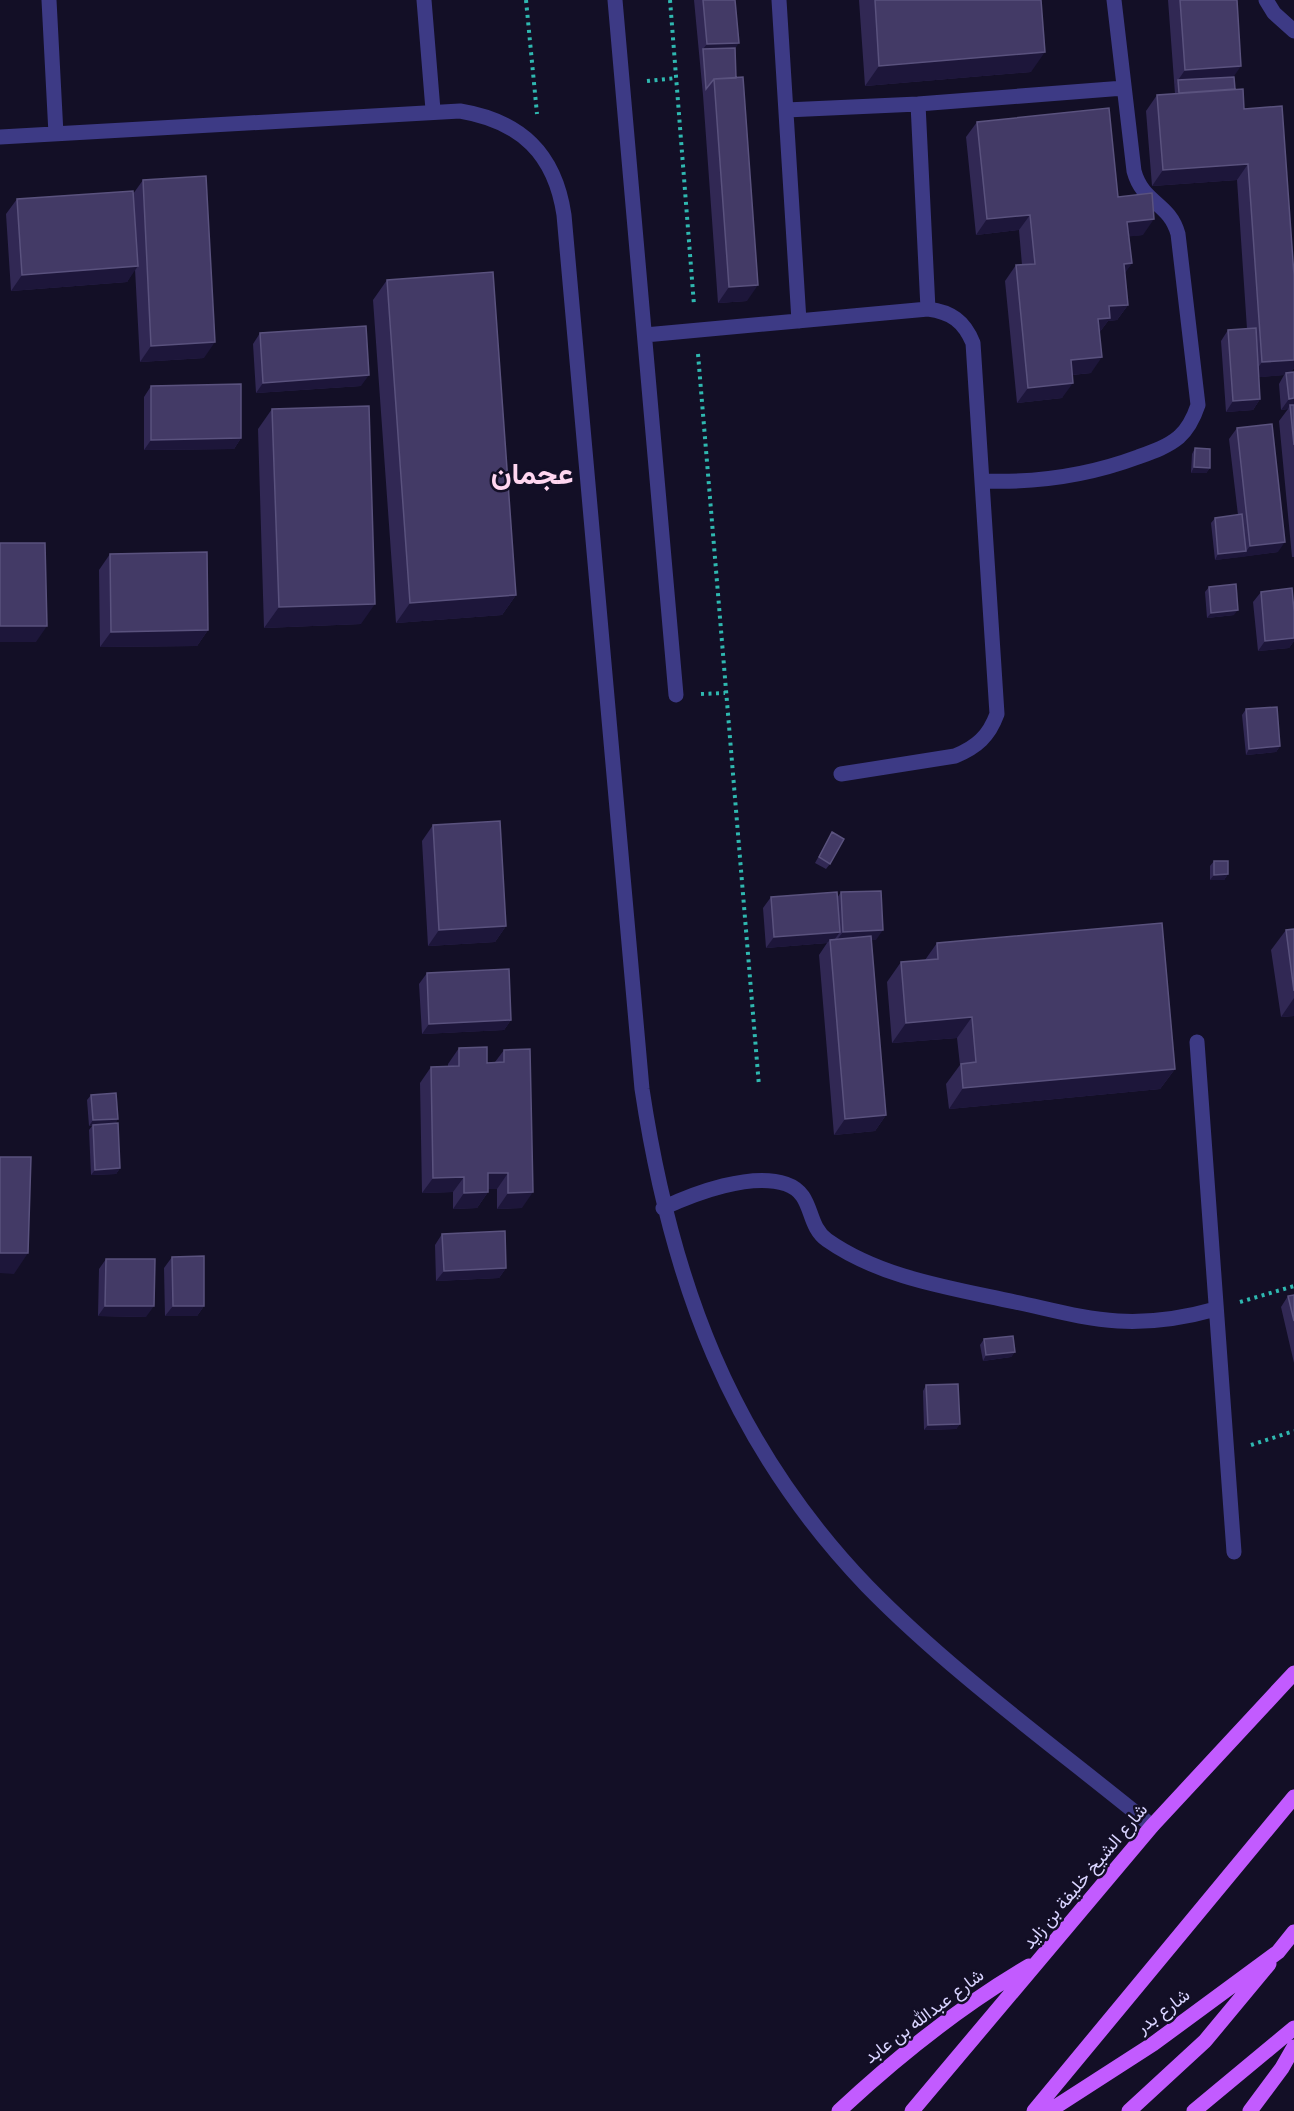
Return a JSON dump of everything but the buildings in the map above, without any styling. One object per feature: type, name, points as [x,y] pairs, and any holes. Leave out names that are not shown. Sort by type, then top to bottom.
[{"type":"main road","name":"شارع الشيخ خليفة بن زايد","points":[[912,2111],[1152,1826],[1294,1673]]},
{"type":"main road","points":[[1034,2111],[1294,1797]]},
{"type":"main road","name":"شارع بدر","points":[[1049,2111],[1153,2044],[1278,1952],[1294,1932]]},
{"type":"main road","points":[[1129,2111],[1205,2041],[1278,1952]]},
{"type":"main road","name":"شارع عبدالله بن عابد","points":[[839,2111],[882,2071],[958,2011],[1039,1960]]},
{"type":"main road","points":[[1194,2111],[1294,2028]]},
{"type":"main road","points":[[1250,2111],[1294,2047]]},
{"type":"street","points":[[49,0],[56,134]]},
{"type":"street","points":[[424,0],[433,110]]},
{"type":"street","points":[[615,0],[676,695]]},
{"type":"street","points":[[780,0],[800,321]]},
{"type":"street","points":[[983,481],[1051,479],[1117,465],[1166,447],[1192,422],[1198,405],[1178,234],[1171,216],[1145,195],[1137,183],[1114,0]]},
{"type":"street","points":[[1266,0],[1274,13],[1294,31]]},
{"type":"street","points":[[786,110],[918,104],[1124,88]]},
{"type":"street","points":[[918,104],[928,309]]},
{"type":"street","points":[[0,137],[433,110],[484,115],[508,125],[526,138],[541,154],[561,193],[564,215],[642,1089],[663,1208],[698,1322],[723,1379],[753,1435],[825,1538],[867,1585],[912,1629],[1152,1826]]},
{"type":"street","points":[[645,335],[928,309],[951,315],[968,332],[973,343],[998,698],[997,714],[992,729],[982,741],[970,750],[955,756],[842,774]]},
{"type":"street","points":[[1197,1042],[1234,1552]]},
{"type":"street","points":[[663,1208],[690,1195],[717,1188],[746,1183],[785,1184],[804,1196],[809,1205],[815,1229],[825,1239],[859,1258],[932,1284],[1081,1316],[1117,1321],[1154,1321],[1191,1316],[1216,1309]]},
{"type":"path","points":[[526,0],[541,154]]},
{"type":"path","points":[[670,0],[759,1086]]},
{"type":"path","points":[[1216,1309],[1294,1286]]},
{"type":"path","points":[[1227,1453],[1294,1431]]},
{"type":"district","name":"عجمان","points":[[532,474]]}]
